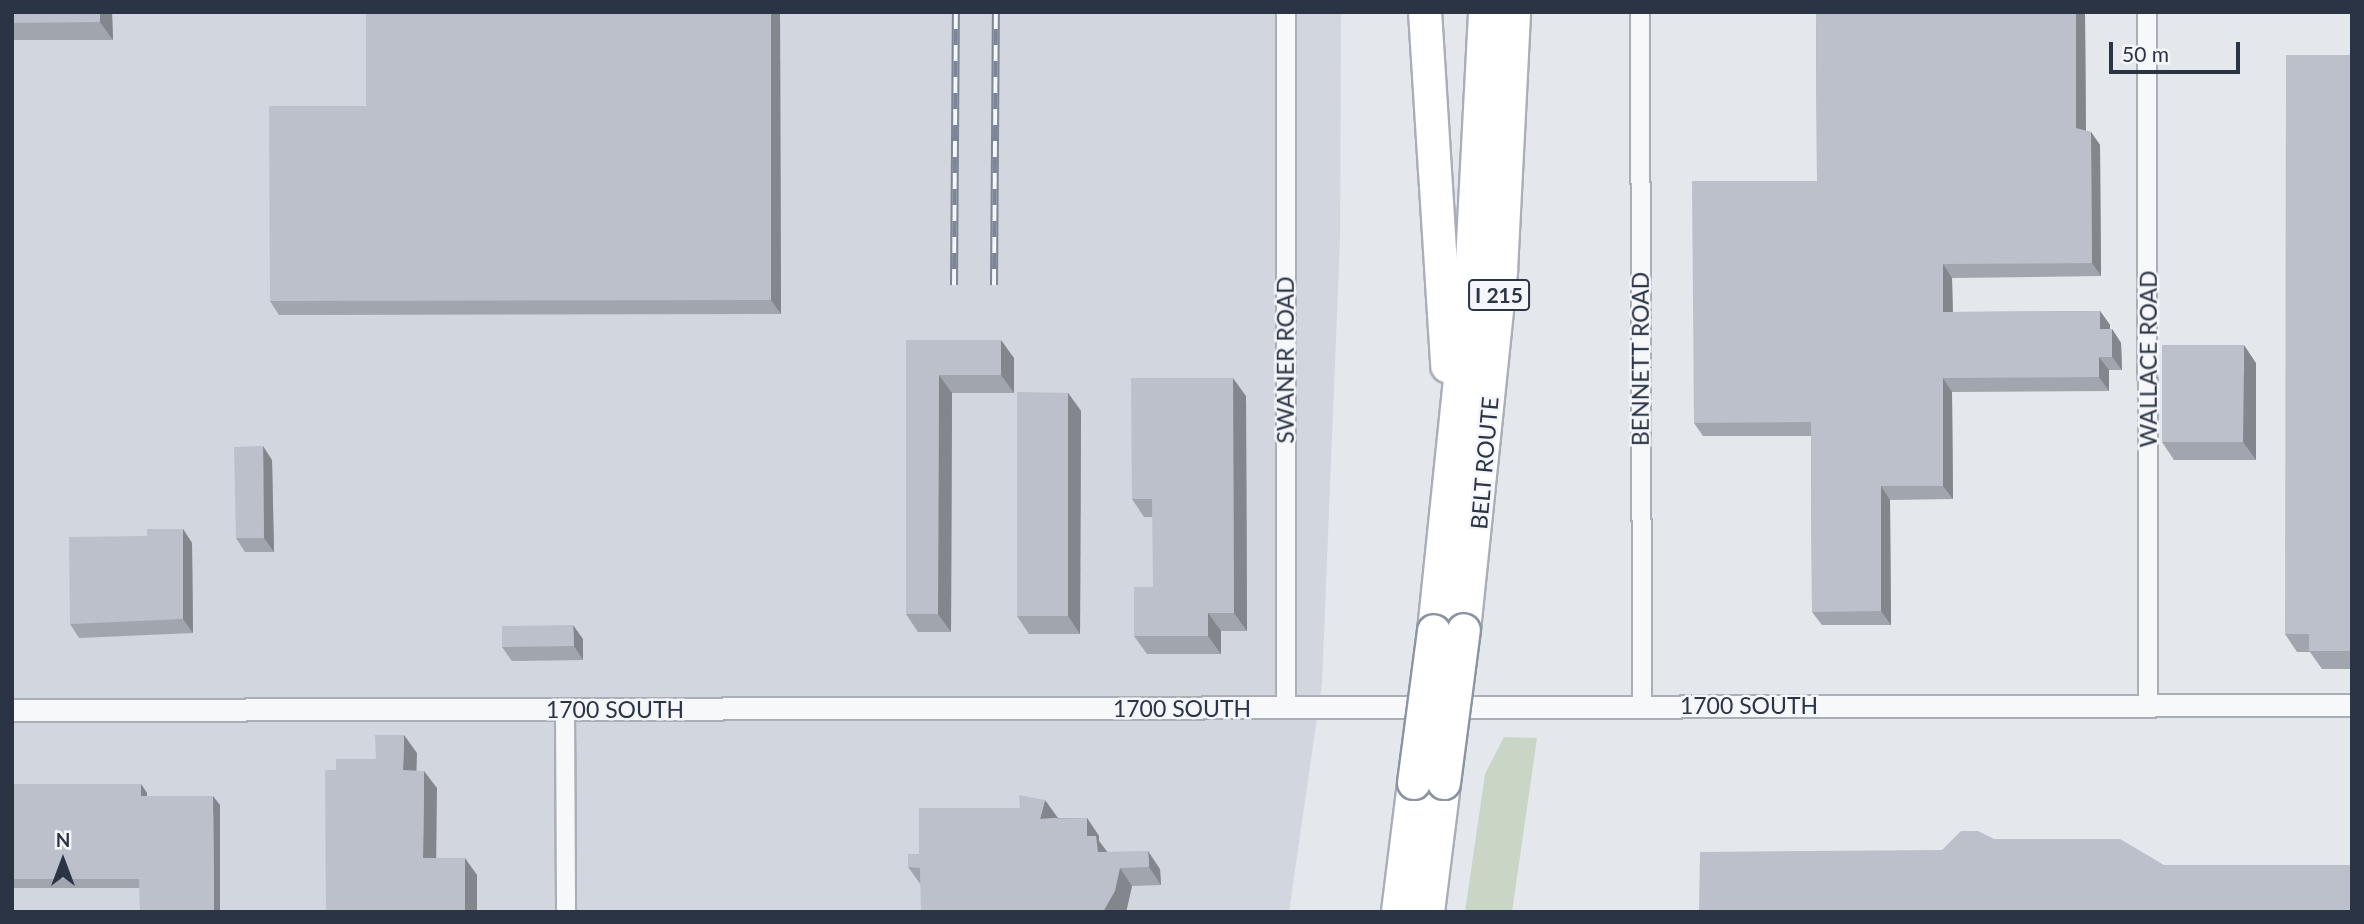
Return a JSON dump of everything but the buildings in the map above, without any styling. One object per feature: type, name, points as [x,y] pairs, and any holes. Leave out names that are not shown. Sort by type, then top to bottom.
[{"type":"highway","points":[[1425,12],[1453,469]]},
{"type":"highway","name":"BELT ROUTE","points":[[1449,631],[1453,469],[1472,262],[1485,12]]},
{"type":"highway","name":"BELT ROUTE","points":[[1398,912],[1429,783],[1501,271],[1514,12]]},
{"type":"highway","name":"BELT ROUTE","points":[[1428,912],[1429,783]]},
{"type":"street","name":"SWANER ROAD","points":[[1286,12],[1286,707]]},
{"type":"street","name":"BENNETT ROAD","points":[[1640,12],[1642,705]]},
{"type":"street","name":"WALLACE ROAD","points":[[2147,12],[2148,705]]},
{"type":"street","name":"1700 SOUTH","points":[[12,710],[2352,705]]},
{"type":"street","points":[[565,709],[566,912]]},
{"type":"shaded area","points":[[12,12],[1341,12],[1340,240],[1322,683],[1289,912],[12,912]]},
{"type":"green space","points":[[1504,737],[1537,738],[1512,912],[1465,912],[1485,774]]},
{"type":"railway","points":[[954,285],[956,12]]},
{"type":"railway","points":[[994,285],[996,12]]}]
